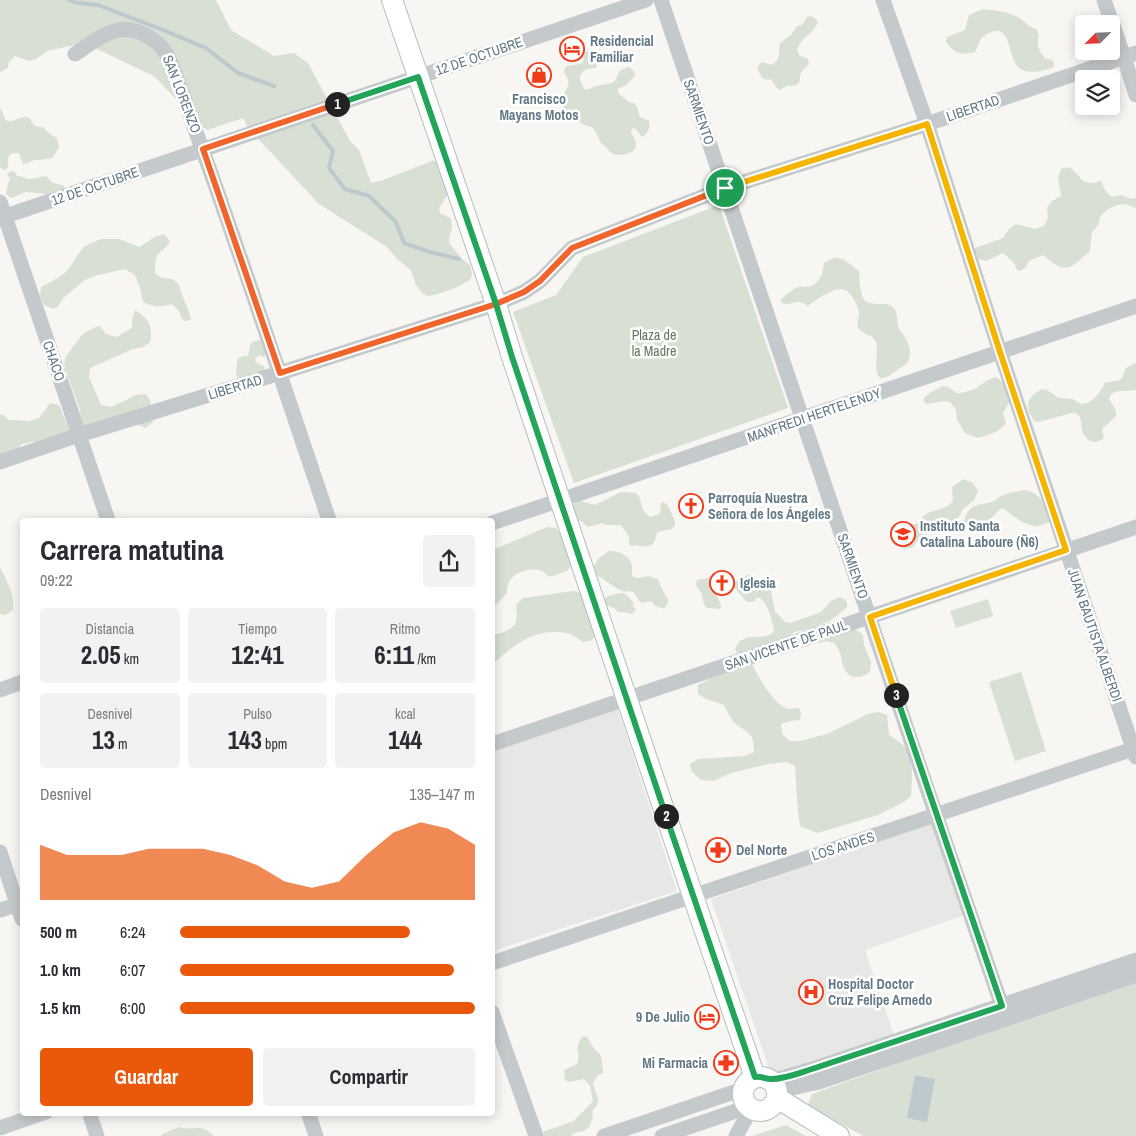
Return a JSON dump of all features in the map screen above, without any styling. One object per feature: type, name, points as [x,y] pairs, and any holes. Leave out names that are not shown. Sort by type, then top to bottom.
[{"type":"main road","points":[[392,0],[496,304],[560,501],[760,1093],[839,1136]]},
{"type":"street","name":"12 DE OCTUBRE","points":[[2,217],[646,0]]},
{"type":"street","name":"SARMIENTO","points":[[662,0],[936,815],[1005,1012]]},
{"type":"street","name":"JUAN BAUTISTA ALBERDI","points":[[883,0],[927,124],[1000,352],[1135,751]]},
{"type":"street","points":[[1104,0],[1130,55],[1136,94]]},
{"type":"street","name":"SAN LORENZO","points":[[76,54],[107,33],[128,28],[143,33],[155,41],[167,53],[203,149],[328,518]]},
{"type":"street","name":"LIBERTAD","points":[[0,462],[79,435],[496,304],[524,292],[540,281],[572,248],[725,188],[927,124],[1130,55]]},
{"type":"street","name":"CHACO","points":[[0,202],[2,217],[107,518]]},
{"type":"street","name":"MANFREDI HERTELENDY","points":[[495,523],[1136,306]]},
{"type":"street","name":"SAN VICENTE DE PAUL","points":[[495,743],[1136,527]]},
{"type":"street","points":[[0,690],[20,683]]},
{"type":"street","name":"LOS ANDES","points":[[495,962],[936,815],[1135,751]]},
{"type":"street","points":[[0,852],[20,904],[0,910]]},
{"type":"street","points":[[604,1136],[760,1093],[819,1082],[1136,960]]},
{"type":"street","points":[[1005,1012],[1136,975]]},
{"type":"street","points":[[495,1020],[536,1136]]},
{"type":"street","points":[[662,1136],[736,1111],[760,1093]]},
{"type":"street","points":[[736,1136],[760,1093]]},
{"type":"street","points":[[0,1128],[34,1116]]},
{"type":"street","points":[[90,1116],[97,1136]]},
{"type":"street","points":[[309,1116],[316,1136]]},
{"type":"shaded area","points":[[618,709],[677,891],[495,950],[495,748]]},
{"type":"shaded area","name":"Hospital Doctor Cruz Felipe Arnedo","points":[[933,823],[965,915],[865,950],[894,1035],[772,1077],[711,899]]},
{"type":"shaded area","points":[[915,1075],[935,1079],[927,1122],[907,1118]]},
{"type":"green space","points":[[0,0],[216,0],[231,30],[274,56],[294,53],[308,63],[350,141],[359,150],[371,183],[432,160],[442,165],[448,192],[439,208],[440,213],[451,219],[450,244],[462,259],[470,265],[472,275],[470,280],[435,295],[428,296],[423,294],[416,285],[411,270],[397,259],[387,247],[319,204],[248,128],[243,118],[207,130],[154,76],[84,43],[47,51],[36,59],[29,61],[15,56],[9,62],[8,68],[0,72]]},
{"type":"green space","points":[[983,9],[1011,14],[1036,29],[1039,49],[1046,59],[1051,59],[1054,67],[1031,72],[1022,70],[1015,63],[1006,37],[998,31],[984,36],[975,52],[958,53],[952,49],[946,42],[947,37],[965,30],[969,15]]},
{"type":"green space","points":[[811,16],[818,23],[797,50],[799,55],[808,59],[809,64],[802,71],[798,84],[788,85],[780,90],[771,79],[762,78],[758,66],[762,62],[771,65],[774,63],[779,56],[780,43],[792,34],[797,26],[802,25],[807,17]]},
{"type":"green space","points":[[590,51],[596,58],[597,65],[596,68],[586,69],[580,75],[584,89],[609,84],[615,81],[623,69],[629,67],[636,75],[626,85],[618,88],[618,93],[630,103],[634,103],[640,117],[649,121],[649,130],[642,137],[637,130],[632,128],[631,133],[636,141],[636,147],[628,154],[616,155],[611,153],[601,143],[592,127],[570,117],[560,104],[568,83],[564,69],[567,66],[581,64],[584,60],[582,56],[585,52]]},
{"type":"green space","points":[[0,108],[5,119],[8,121],[14,121],[22,117],[28,118],[35,126],[42,127],[56,138],[59,148],[52,158],[34,160],[23,164],[19,153],[15,153],[9,156],[8,168],[4,170],[0,167]]},
{"type":"green space","points":[[1070,167],[1086,182],[1095,183],[1101,181],[1105,190],[1112,197],[1121,195],[1130,199],[1136,198],[1136,208],[1126,204],[1117,205],[1101,215],[1098,225],[1092,232],[1090,251],[1067,268],[1057,265],[1043,255],[1029,261],[1025,268],[1018,271],[1014,263],[1003,253],[986,261],[976,258],[975,248],[1003,238],[1008,230],[1016,224],[1035,229],[1044,226],[1048,218],[1047,208],[1052,201],[1061,196],[1058,178],[1061,169]]},
{"type":"green space","points":[[11,171],[15,172],[17,176],[28,179],[47,176],[54,183],[63,185],[65,189],[47,194],[25,192],[12,198],[6,194],[10,179],[7,174]]},
{"type":"green space","name":"Plaza de la Madre","points":[[719,205],[788,408],[574,483],[513,312],[556,295],[583,257]]},
{"type":"green space","points":[[164,234],[170,241],[158,255],[155,273],[162,278],[172,279],[179,284],[191,320],[185,321],[181,318],[178,310],[171,304],[157,306],[143,302],[135,275],[125,269],[85,280],[63,298],[58,307],[53,309],[44,305],[40,296],[41,287],[66,272],[83,247],[101,239],[120,239],[139,247]]},
{"type":"green space","points":[[833,258],[844,260],[859,271],[861,290],[865,301],[888,305],[896,312],[898,326],[907,342],[910,355],[905,364],[887,377],[881,378],[878,375],[875,340],[859,329],[858,309],[853,297],[847,291],[841,289],[833,291],[808,306],[799,302],[782,303],[781,299],[793,290],[800,286],[810,286],[817,282],[823,271],[824,263]]},
{"type":"green space","points":[[135,310],[144,316],[149,323],[151,332],[150,342],[143,347],[133,349],[90,368],[89,377],[101,405],[111,407],[136,395],[146,394],[151,402],[150,412],[153,422],[145,428],[136,424],[82,428],[80,410],[64,365],[66,356],[83,334],[91,329],[100,326],[106,334],[116,337],[132,328]]},
{"type":"green space","points":[[259,340],[266,355],[262,357],[260,355],[255,360],[258,364],[264,366],[265,370],[238,378],[236,374],[237,360],[248,356],[250,344]]},
{"type":"green space","points":[[1136,363],[1136,390],[1111,394],[1109,399],[1116,411],[1116,416],[1102,429],[1104,438],[1097,442],[1087,439],[1083,433],[1080,418],[1076,413],[1039,422],[1034,421],[1029,412],[1028,402],[1034,394],[1042,389],[1059,398],[1073,399],[1081,404],[1089,402],[1096,397],[1105,383],[1120,380],[1126,369]]},
{"type":"green space","points":[[995,377],[1007,390],[1010,401],[1003,413],[1006,423],[997,431],[986,436],[978,438],[965,433],[957,420],[956,410],[950,402],[926,404],[924,401],[924,398],[931,392],[943,386],[961,393],[975,389]]},
{"type":"green space","points":[[50,403],[59,405],[70,431],[43,444],[32,442],[22,444],[0,467],[0,415],[2,414],[9,420],[30,421],[39,418]]},
{"type":"green space","points":[[964,479],[973,483],[978,491],[974,500],[963,509],[956,522],[928,533],[925,538],[916,542],[910,548],[895,545],[891,536],[891,531],[894,528],[919,523],[925,515],[949,505],[953,501],[952,487]]},
{"type":"green space","points":[[1024,490],[1034,493],[1042,501],[1050,521],[1039,526],[1030,525],[1003,508],[988,520],[978,524],[966,525],[964,520],[966,515],[974,506],[992,502],[1004,495]]},
{"type":"green space","points":[[621,492],[636,493],[639,496],[643,510],[650,517],[659,514],[662,502],[667,504],[675,521],[675,526],[658,532],[653,543],[648,546],[631,546],[629,537],[621,525],[602,523],[588,527],[581,521],[576,521],[572,505],[580,501],[595,505]]},
{"type":"green space","points":[[547,527],[556,528],[573,564],[567,571],[549,577],[539,570],[516,574],[507,587],[507,593],[495,606],[495,549]]},
{"type":"green space","points":[[609,551],[620,553],[629,559],[632,567],[632,576],[638,578],[648,576],[658,579],[668,600],[663,609],[654,605],[651,601],[641,603],[633,592],[620,590],[592,572],[598,560]]},
{"type":"green space","points":[[0,567],[13,598],[13,610],[5,615],[0,614]]},
{"type":"green space","points":[[752,574],[771,591],[775,611],[785,622],[790,623],[821,612],[831,601],[840,597],[847,602],[847,607],[831,620],[813,628],[794,632],[787,638],[759,646],[756,650],[737,653],[735,649],[743,639],[770,635],[774,631],[763,600],[756,598],[755,601],[746,601],[734,587],[735,582]]},
{"type":"green space","points":[[708,578],[714,584],[721,605],[720,609],[707,608],[697,587],[697,580]]},
{"type":"green space","points":[[573,591],[580,592],[590,604],[599,632],[592,640],[583,642],[570,634],[561,632],[536,635],[520,642],[495,662],[495,634],[502,633],[515,625],[516,605],[523,598]]},
{"type":"green space","points":[[620,593],[626,595],[634,603],[633,606],[636,610],[632,614],[618,612],[613,607],[601,605],[606,597]]},
{"type":"green space","points":[[988,599],[993,616],[956,628],[950,611]]},
{"type":"green space","points":[[855,629],[863,635],[864,645],[871,662],[870,672],[861,677],[853,677],[847,672],[835,643],[826,641],[819,643],[818,638]]},
{"type":"green space","points":[[752,664],[768,691],[779,704],[785,708],[799,708],[801,713],[800,720],[781,724],[782,734],[790,741],[800,741],[827,734],[868,714],[878,712],[887,715],[889,735],[905,747],[910,758],[912,771],[911,796],[904,802],[878,815],[817,833],[800,826],[795,766],[787,762],[768,764],[731,773],[713,781],[701,780],[692,772],[690,764],[698,759],[745,756],[754,752],[753,741],[749,734],[733,721],[724,705],[698,694],[698,685],[718,675]]},
{"type":"green space","points":[[1021,672],[1046,751],[1015,761],[989,682]]},
{"type":"green space","points":[[1136,978],[1136,1136],[863,1136],[808,1105],[812,1094]]},
{"type":"green space","points":[[583,1036],[587,1037],[600,1054],[603,1069],[603,1073],[598,1075],[593,1083],[598,1101],[593,1110],[590,1125],[585,1130],[571,1136],[544,1136],[543,1132],[574,1121],[593,1101],[590,1086],[584,1079],[569,1082],[565,1080],[564,1070],[577,1064],[579,1057],[578,1045]]},
{"type":"green space","points":[[786,1125],[806,1136],[752,1136]]},
{"type":"green space","points":[[179,1127],[205,1129],[214,1136],[161,1136]]},
{"type":"waterway","points":[[69,0],[77,3],[98,5],[206,48],[238,73],[274,86]]},
{"type":"waterway","points":[[313,125],[333,151],[329,168],[345,189],[369,196],[396,222],[404,243],[459,259]]},
{"type":"place","name":"Residencial Familiar","points":[[572,49]]},
{"type":"place","name":"Francisco Mayans Motos","points":[[539,75]]},
{"type":"place","name":"Parroquía Nuestra Señora de los Ángeles","points":[[691,506]]},
{"type":"place","name":"Instituto Santa Catalina Laboure (Ñ6)","points":[[903,534]]},
{"type":"place","name":"Iglesia","points":[[722,583]]},
{"type":"place","name":"Del Norte","points":[[718,850]]},
{"type":"place","name":"Hospital Doctor Cruz Felipe Arnedo","points":[[811,992]]},
{"type":"place","name":"9 De Julio","points":[[707,1017]]},
{"type":"place","name":"Mi Farmacia","points":[[726,1063]]},
{"type":"route","points":[[725,188],[572,248],[540,281],[524,292],[496,304],[280,373],[203,149],[418,77],[496,304],[512,357],[755,1077],[769,1079],[782,1078],[812,1069],[1002,1006],[870,617],[1066,550],[927,124],[725,188]]}]
